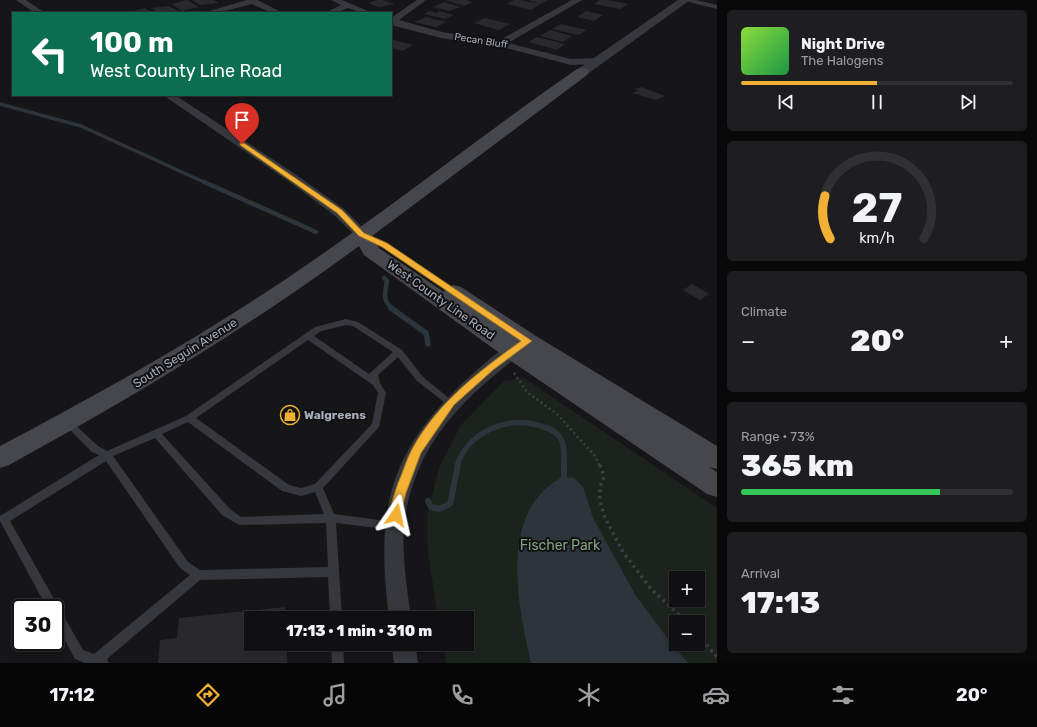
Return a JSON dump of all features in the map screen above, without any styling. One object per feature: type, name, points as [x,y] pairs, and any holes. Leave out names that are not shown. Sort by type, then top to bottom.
[{"type":"main road","name":"South Seguin Avenue","points":[[0,458],[152,374],[217,334],[290,286],[533,106],[577,67]]},
{"type":"main road","name":"West County Line Road","points":[[362,234],[371,251],[518,355],[717,486]]},
{"type":"main road","name":"West County Line Road","points":[[518,355],[717,459]]},
{"type":"street","points":[[20,0],[39,12]]},
{"type":"street","points":[[335,0],[366,12]]},
{"type":"street","points":[[392,20],[422,0]]},
{"type":"street","points":[[500,44],[578,0]]},
{"type":"street","points":[[577,67],[596,61],[685,0],[717,7]]},
{"type":"street","points":[[210,12],[253,1],[277,12]]},
{"type":"street","points":[[331,12],[348,5]]},
{"type":"street","name":"Pecan Bluff","points":[[392,21],[441,35],[500,44],[577,67],[596,61]]},
{"type":"street","points":[[170,96],[297,181],[340,212],[362,234]]},
{"type":"street","points":[[399,611],[394,558],[394,526],[400,493],[416,451],[451,403],[490,368],[518,355]]},
{"type":"street","points":[[404,651],[406,663]]},
{"type":"lane","points":[[48,599],[4,519],[107,455],[189,418],[318,329],[346,322],[355,324],[399,352],[420,379],[451,403]]},
{"type":"lane","points":[[308,336],[376,383]]},
{"type":"lane","points":[[189,418],[286,488],[301,492],[318,487],[376,425],[382,393],[376,383],[374,374],[399,352]]},
{"type":"lane","points":[[67,422],[95,449],[107,455],[184,565],[198,575],[334,572]]},
{"type":"lane","points":[[156,433],[226,512],[239,521],[330,518],[394,526]]},
{"type":"lane","points":[[318,487],[330,518],[336,611]]},
{"type":"lane","points":[[64,627],[80,655],[98,662],[198,575]]},
{"type":"lane","points":[[337,651],[338,663]]},
{"type":"path","points":[[518,355],[527,392],[557,414],[594,455],[602,470],[604,477],[599,482],[598,492],[606,518],[622,552],[650,589],[679,615]]},
{"type":"path","points":[[705,643],[717,657]]},
{"type":"green space","name":"Fischer Park","points":[[524,378],[717,508],[717,663],[446,663],[444,651],[474,651],[474,611],[437,611],[428,552],[427,516],[439,468],[461,425],[504,381]]},
{"type":"shaded area","points":[[563,477],[574,478],[583,487],[593,518],[636,596],[669,640],[669,651],[678,651],[688,663],[531,663],[521,615],[517,561],[520,535],[528,512],[542,492]]},
{"type":"building","points":[[187,0],[199,7],[182,11],[171,4]]},
{"type":"building","points":[[192,0],[214,0],[219,3],[200,5]]},
{"type":"building","points":[[377,0],[395,4],[379,7],[368,3]]},
{"type":"building","points":[[445,0],[467,0],[473,2],[464,6]]},
{"type":"building","points":[[514,0],[540,4],[531,10],[507,4]]},
{"type":"building","points":[[528,0],[548,0],[540,4]]},
{"type":"building","points":[[600,0],[628,4],[620,9],[594,4]]},
{"type":"building","points":[[444,2],[461,7],[449,11],[433,7]]},
{"type":"building","points":[[169,6],[179,11],[157,12],[151,8]]},
{"type":"building","points":[[145,8],[151,12],[130,12]]},
{"type":"building","points":[[430,11],[436,13],[440,11],[454,15],[445,19],[424,14]]},
{"type":"building","points":[[586,11],[603,15],[594,21],[577,17]]},
{"type":"building","points":[[426,17],[446,22],[436,27],[414,22]]},
{"type":"building","points":[[485,18],[510,24],[499,30],[474,23]]},
{"type":"building","points":[[561,24],[587,30],[578,35],[552,29]]},
{"type":"building","points":[[550,30],[572,36],[563,42],[540,36]]},
{"type":"building","points":[[537,37],[565,44],[557,50],[529,42]]},
{"type":"building","points":[[392,39],[413,45],[402,51],[392,48]]},
{"type":"building","points":[[641,87],[665,96],[656,100],[632,93],[638,91],[635,89]]},
{"type":"building","points":[[692,284],[709,294],[700,300],[683,290]]},
{"type":"building","points":[[285,607],[285,611],[246,611]]},
{"type":"building","points":[[244,611],[244,651],[287,651],[287,663],[158,663],[160,640],[177,638],[179,618]]},
{"type":"waterway","points":[[0,104],[81,126],[206,183]]},
{"type":"waterway","points":[[204,182],[316,232]]},
{"type":"waterway","points":[[384,278],[387,281],[385,293],[386,300],[393,309]]},
{"type":"waterway","points":[[391,308],[426,333],[428,344]]},
{"type":"waterway","points":[[457,466],[462,454],[470,444],[490,429],[502,425],[528,423],[550,429],[561,439],[564,452],[564,484]]},
{"type":"waterway","points":[[428,501],[431,507],[439,509],[450,504],[458,465]]},
{"type":"place","name":"Walgreens","points":[[290,415]]},
{"type":"route","points":[[242,144],[340,212],[362,234],[384,245],[528,341],[490,368],[451,403],[416,451],[400,493],[396,515]]}]
